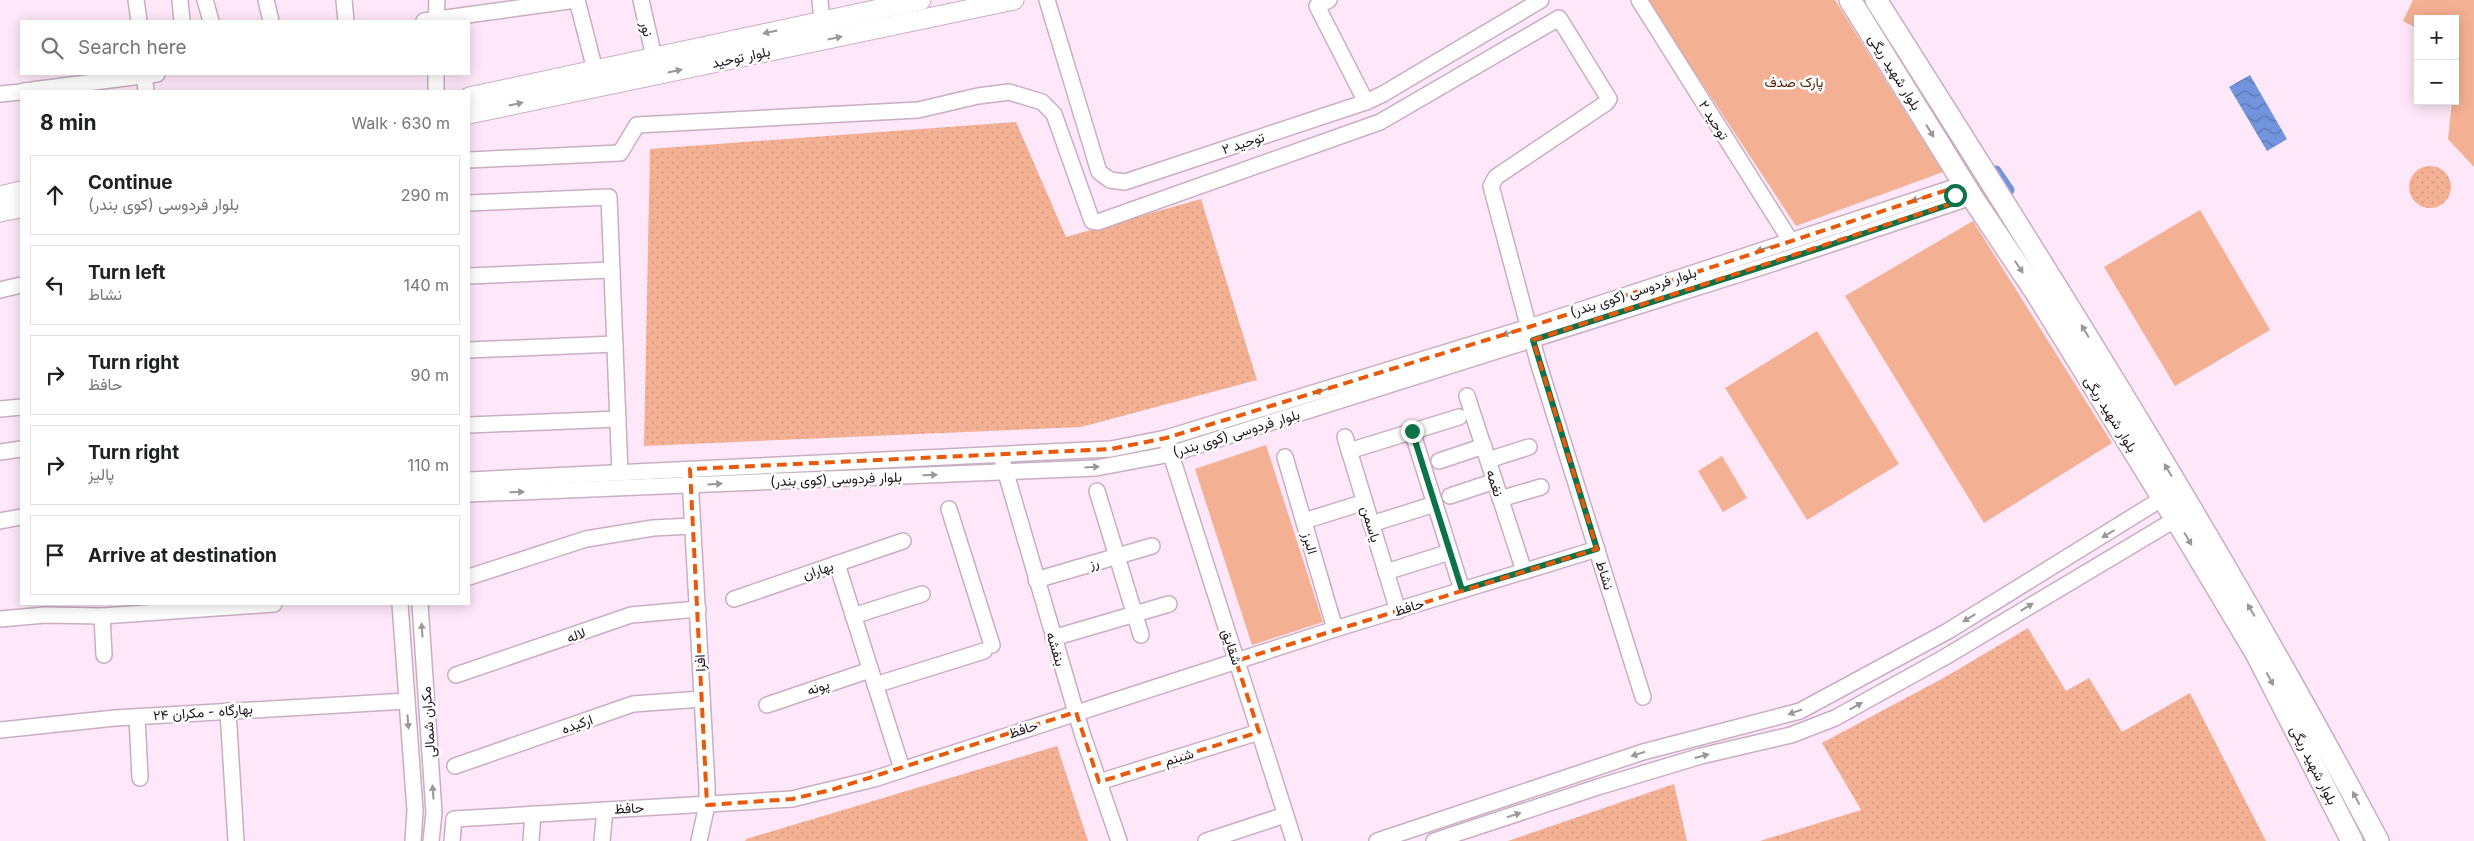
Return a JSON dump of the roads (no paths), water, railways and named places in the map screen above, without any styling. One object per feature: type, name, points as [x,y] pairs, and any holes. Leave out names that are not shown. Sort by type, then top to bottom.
[{"type":"highway","name":"بلوار شهید ریگی","points":[[1850,0],[1960,193],[2037,294],[2256,653],[2352,841]]},
{"type":"highway","name":"بلوار شهید ریگی","points":[[1876,0],[2056,283],[2181,491],[2260,625],[2378,841]]},
{"type":"main road","name":"بلوار توحید","points":[[470,97],[822,21],[887,4],[921,0]]},
{"type":"main road","name":"بلوار توحید","points":[[470,114],[1014,0]]},
{"type":"main road","points":[[0,196],[20,191]]},
{"type":"main road","points":[[0,212],[20,208]]},
{"type":"street","points":[[136,0],[139,20]]},
{"type":"street","points":[[180,0],[182,20]]},
{"type":"street","points":[[205,0],[211,20]]},
{"type":"street","points":[[266,0],[271,20]]},
{"type":"street","points":[[344,0],[346,20]]},
{"type":"street","points":[[437,0],[432,20],[576,0],[595,70]]},
{"type":"street","name":"نور","points":[[641,0],[654,57]]},
{"type":"street","points":[[820,0],[822,21]]},
{"type":"street","name":"توحید ۲","points":[[1047,0],[1094,161],[1099,172],[1110,180],[1125,182],[1366,102],[1383,94],[1541,0]]},
{"type":"street","points":[[1329,0],[1317,6],[1366,102]]},
{"type":"street","name":"توحید ۲","points":[[1639,0],[1790,240]]},
{"type":"street","name":"نشاط","points":[[470,160],[620,153],[637,125],[918,110],[978,96],[1008,92],[1042,102],[1054,114],[1092,221],[1098,222],[1380,122],[1558,18],[1609,96],[1609,99],[1606,104],[1493,180],[1491,186],[1531,333],[1643,696]]},
{"type":"street","points":[[436,75],[436,90]]},
{"type":"street","points":[[32,90],[148,79]]},
{"type":"street","points":[[0,94],[20,91]]},
{"type":"street","name":"بلوار فردوسی (کوی بندر)","points":[[1531,333],[1790,240],[1960,193]]},
{"type":"street","name":"بلوار فردوسی (کوی بندر)","points":[[470,494],[1096,468],[1171,454],[1353,389],[1531,333],[1827,246],[1960,193]]},
{"type":"street","points":[[470,202],[609,198],[620,473]]},
{"type":"street","points":[[1822,230],[1827,246]]},
{"type":"street","points":[[470,276],[612,270]]},
{"type":"street","points":[[0,290],[20,285]]},
{"type":"street","points":[[470,350],[615,344]]},
{"type":"street","name":"بلوار فردوسی (کوی بندر)","points":[[470,480],[1111,449],[1166,438],[1353,389]]},
{"type":"street","name":"نغمه","points":[[1468,396],[1524,571]]},
{"type":"street","points":[[0,409],[20,406]]},
{"type":"street","points":[[1459,418],[1412,431],[1462,590]]},
{"type":"street","points":[[470,426],[618,419]]},
{"type":"street","name":"یاسمن","points":[[1398,611],[1347,444],[1412,431]]},
{"type":"street","name":"شقایق","points":[[1166,438],[1294,841]]},
{"type":"street","points":[[1439,461],[1529,447]]},
{"type":"street","points":[[0,452],[20,449]]},
{"type":"street","name":"بنفشه","points":[[1001,454],[1053,638],[1119,841]]},
{"type":"street","name":"البرز","points":[[1285,457],[1335,629]]},
{"type":"street","name":"افرا","points":[[690,469],[707,805],[699,841]]},
{"type":"street","points":[[1450,496],[1495,481]]},
{"type":"street","points":[[1500,499],[1541,487]]},
{"type":"street","points":[[1097,491],[1142,635]]},
{"type":"street","points":[[1377,841],[1643,752],[1781,717],[1825,699],[1948,631],[2138,516],[2163,498]]},
{"type":"street","points":[[1304,521],[1365,502]]},
{"type":"street","points":[[1371,524],[1435,504]]},
{"type":"street","points":[[875,685],[988,648],[949,509]]},
{"type":"street","points":[[2138,516],[2148,534]]},
{"type":"street","points":[[0,521],[20,517]]},
{"type":"street","points":[[1434,841],[1598,786],[1701,756],[1791,735],[1835,718],[1944,657],[2176,519]]},
{"type":"street","points":[[470,577],[586,539],[654,528],[692,526]]},
{"type":"street","name":"بهاران","points":[[734,599],[902,541]]},
{"type":"street","name":"رز","points":[[1036,580],[1152,546]]},
{"type":"street","name":"حافظ","points":[[452,841],[454,819],[792,799],[855,784],[1335,629],[1597,549]]},
{"type":"street","points":[[1386,572],[1450,552]]},
{"type":"street","points":[[836,564],[902,769]]},
{"type":"street","points":[[853,616],[922,594]]},
{"type":"street","points":[[1053,638],[1169,604]]},
{"type":"street","points":[[0,619],[45,615],[102,616],[250,605]]},
{"type":"street","name":"مکران شمالی","points":[[400,605],[415,810],[413,841]]},
{"type":"street","name":"مکران شمالی","points":[[420,605],[434,813],[432,841]]},
{"type":"street","name":"لاله","points":[[456,675],[631,615],[698,609]]},
{"type":"street","points":[[102,616],[104,655]]},
{"type":"street","name":"پونه","points":[[767,705],[870,670]]},
{"type":"street","name":"ارکیده","points":[[455,766],[633,704],[702,699]]},
{"type":"street","points":[[1825,699],[1835,718]]},
{"type":"street","name":"بهارگاه - مکران ۲۴","points":[[0,730],[138,717],[406,701]]},
{"type":"street","points":[[228,711],[236,841]]},
{"type":"street","points":[[138,717],[140,778]]},
{"type":"street","name":"شبنم","points":[[1099,782],[1259,732]]},
{"type":"street","points":[[1482,807],[1485,824]]},
{"type":"street","points":[[602,841],[605,810]]},
{"type":"street","points":[[531,841],[534,814]]},
{"type":"street","points":[[1206,841],[1285,815]]},
{"type":"water","points":[[2250,75],[2287,139],[2267,151],[2229,87]]},
{"type":"waterway","points":[[1996,171],[2009,190]]},
{"type":"park label","name":"پارک صدف","points":[[1794,82]]}]
